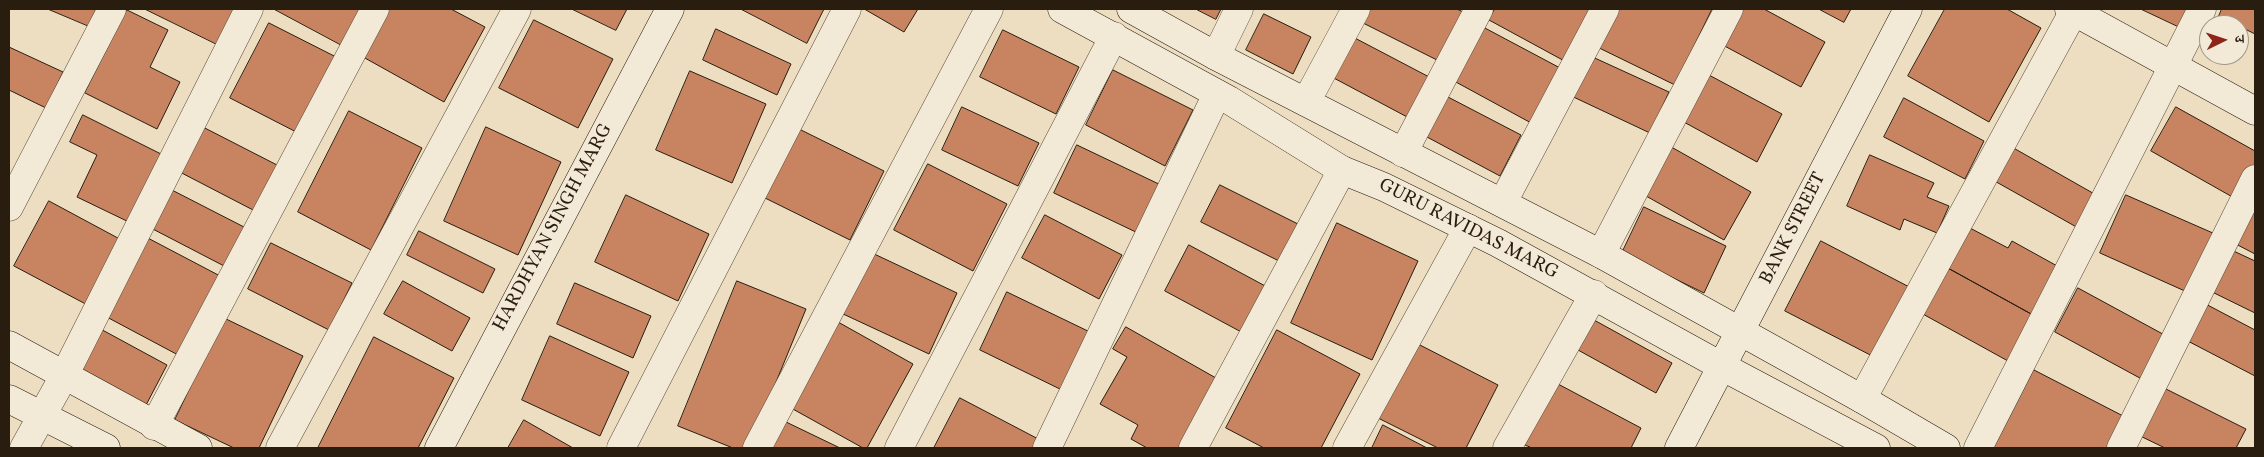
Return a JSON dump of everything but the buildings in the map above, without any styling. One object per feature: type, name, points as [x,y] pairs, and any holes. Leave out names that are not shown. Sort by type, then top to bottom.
[{"type":"street","points":[[9,206],[112,9]]},
{"type":"street","points":[[24,448],[64,376],[249,9]]},
{"type":"street","points":[[154,426],[375,9]]},
{"type":"street","points":[[280,448],[518,9]]},
{"type":"street","name":"HARDHYAN SINGH MARG","points":[[439,448],[670,9]]},
{"type":"street","points":[[621,448],[847,9]]},
{"type":"street","points":[[757,448],[989,9]]},
{"type":"street","name":"GURU RAVIDAS MARG","points":[[1062,9],[1217,94],[1342,170],[1384,186],[1468,228],[1594,294],[1723,367],[1876,448]]},
{"type":"street","name":"GURU RAVIDAS MARG","points":[[1132,9],[1216,56],[1601,254],[1862,399],[1946,448]]},
{"type":"street","points":[[1216,56],[1239,9]]},
{"type":"street","points":[[1306,102],[1356,9]]},
{"type":"street","points":[[1404,153],[1479,9]]},
{"type":"street","points":[[1503,202],[1605,9]]},
{"type":"street","points":[[1601,254],[1729,9]]},
{"type":"street","name":"BANK STREET","points":[[1679,448],[1723,367],[1908,9]]},
{"type":"street","points":[[1978,448],[2202,9]]},
{"type":"street","points":[[1862,399],[2073,10],[2255,111]]},
{"type":"street","points":[[899,448],[1114,36]]},
{"type":"street","points":[[1047,448],[1217,94]]},
{"type":"street","points":[[1193,448],[1342,170]]},
{"type":"street","points":[[2121,448],[2255,179]]},
{"type":"street","points":[[1347,448],[1468,228]]},
{"type":"street","points":[[1507,448],[1594,294]]},
{"type":"street","points":[[9,345],[154,426],[198,448]]},
{"type":"street","points":[[9,399],[106,448]]}]
